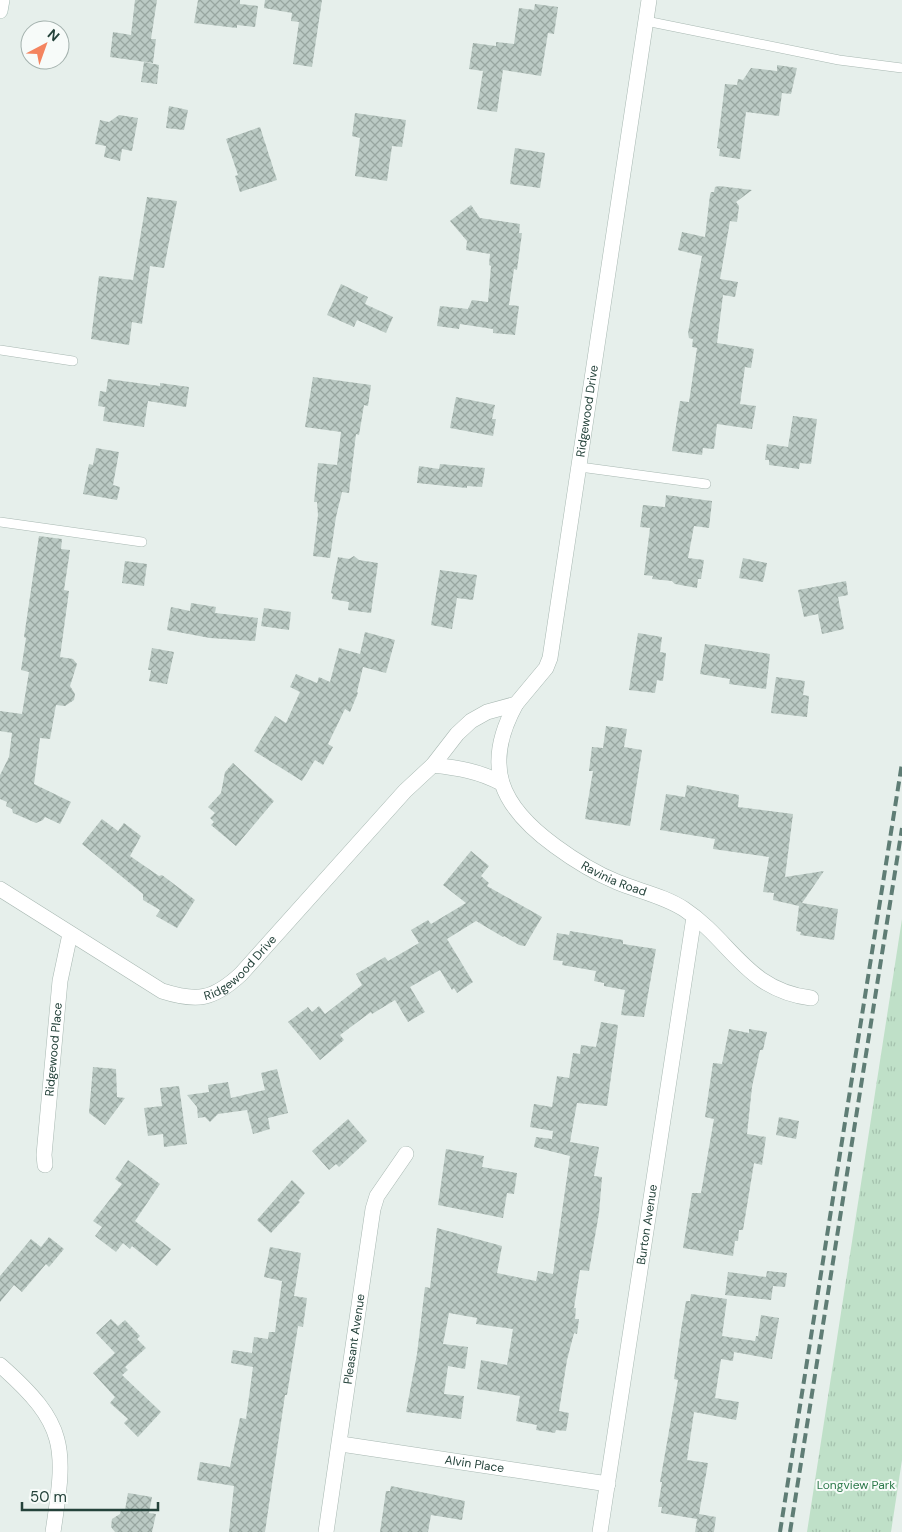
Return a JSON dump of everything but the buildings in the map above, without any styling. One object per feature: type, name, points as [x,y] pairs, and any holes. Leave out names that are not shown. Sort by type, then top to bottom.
[{"type":"street","points":[[0,11],[2,0]]},
{"type":"street","name":"Ridgewood Drive","points":[[0,889],[162,991],[182,997],[199,998],[216,994],[241,974],[405,790],[433,765],[456,734],[487,712],[516,704],[546,668],[550,658],[580,467],[648,0]]},
{"type":"street","name":"Ravinia Road","points":[[516,704],[500,747],[499,766],[501,783],[516,813],[545,839],[574,860],[616,882],[675,903],[694,917],[750,972],[764,983],[792,996],[811,998]]},
{"type":"street","points":[[433,765],[467,769],[485,774],[501,783]]},
{"type":"street","name":"Burton Avenue","points":[[600,1532],[694,917]]},
{"type":"street","name":"Ridgewood Place","points":[[45,1165],[44,1155],[60,981],[70,934]]},
{"type":"street","name":"Pleasant Avenue","points":[[326,1532],[373,1210],[377,1196],[406,1154]]},
{"type":"street","points":[[0,1365],[25,1387],[42,1407],[58,1439],[61,1472],[53,1532]]},
{"type":"street","name":"Alvin Place","points":[[340,1444],[608,1484]]},
{"type":"lane","points":[[646,21],[839,60],[902,68]]},
{"type":"lane","points":[[0,350],[73,361]]},
{"type":"lane","points":[[580,467],[706,484]]},
{"type":"lane","points":[[0,522],[142,542]]},
{"type":"green space","name":"Longview Park","points":[[902,919],[902,1460],[891,1532],[807,1532]]},
{"type":"railway","points":[[780,1532],[902,763]]},
{"type":"railway","points":[[790,1532],[902,828]]}]
